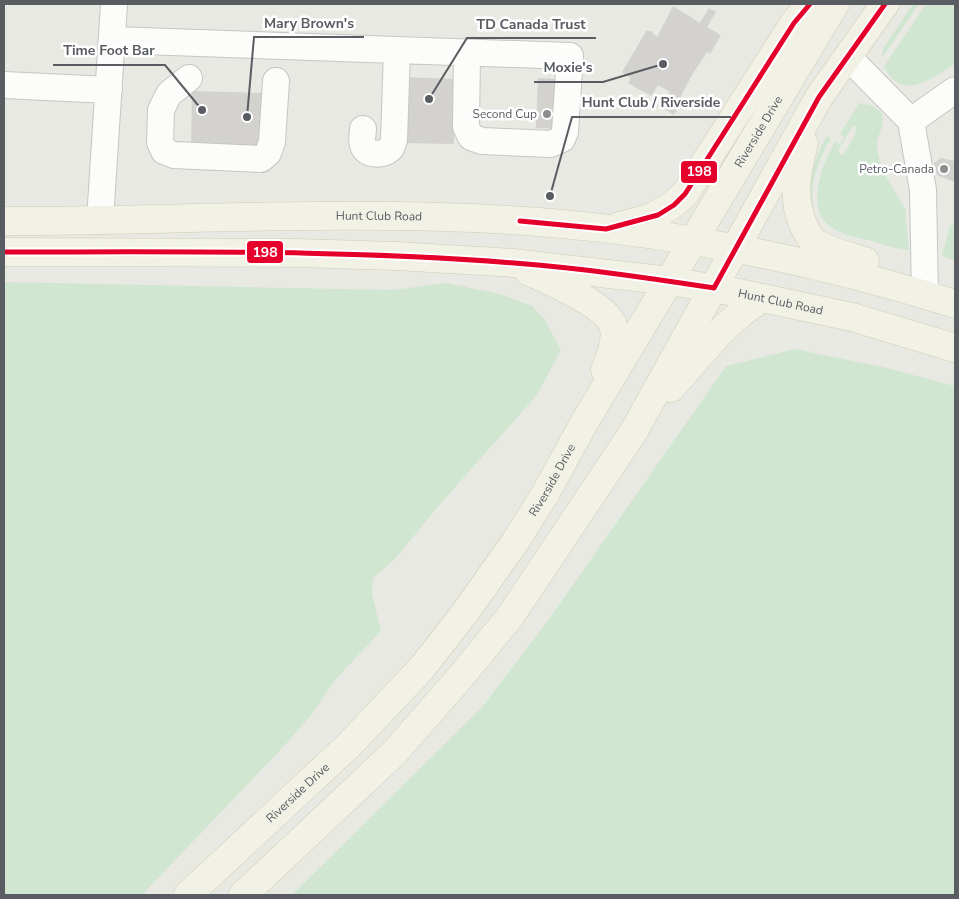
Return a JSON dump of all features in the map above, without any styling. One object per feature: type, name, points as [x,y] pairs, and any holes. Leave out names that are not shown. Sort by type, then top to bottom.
[{"type":"main road","points":[[606,229],[658,215],[674,205],[685,194],[794,22],[810,4]]},
{"type":"main road","name":"Riverside Drive","points":[[188,895],[348,745],[421,669],[464,614],[515,542],[544,496],[584,423],[835,4]]},
{"type":"main road","points":[[243,895],[394,753],[509,618],[634,431],[819,97],[885,4]]},
{"type":"main road","points":[[819,97],[796,176],[795,196],[797,208],[805,229],[813,241],[822,246],[893,271],[925,294]]},
{"type":"main road","name":"Hunt Club Road","points":[[4,220],[334,216],[511,220],[666,236],[810,264],[925,294],[955,304]]},
{"type":"main road","points":[[100,220],[101,252]]},
{"type":"main road","name":"Hunt Club Road","points":[[4,252],[337,254],[513,263],[670,281],[714,288],[852,317],[955,348]]},
{"type":"main road","points":[[513,263],[602,310],[613,323],[615,339],[608,364],[584,423]]},
{"type":"main road","points":[[634,431],[721,332],[740,314],[762,298]]},
{"type":"lane","points":[[100,220],[114,4]]},
{"type":"lane","points":[[113,40],[570,56],[566,132],[562,140],[552,144],[482,141],[471,137],[466,127],[467,53]]},
{"type":"lane","points":[[363,129],[362,143],[364,148],[372,153],[383,154],[391,148],[394,140],[397,50]]},
{"type":"lane","points":[[847,56],[911,122],[922,190],[925,294]]},
{"type":"lane","points":[[189,78],[169,94],[161,110],[160,142],[164,150],[174,155],[261,159],[268,153],[272,142],[276,81]]},
{"type":"lane","points":[[4,85],[109,90]]},
{"type":"lane","points":[[911,122],[955,90]]},
{"type":"green space","points":[[913,4],[919,4],[882,58],[883,48]]},
{"type":"green space","points":[[926,4],[955,4],[955,64],[927,81],[908,86],[899,84],[891,77],[884,66]]},
{"type":"green space","points":[[859,103],[871,105],[882,113],[883,123],[877,141],[877,149],[882,169],[905,209],[909,250],[844,234],[835,230],[823,219],[817,198],[818,186],[821,173],[835,141],[840,144],[844,137],[840,134]],"holes":[[[853,126],[856,127],[855,135],[844,154],[841,155],[838,150]]]},
{"type":"green space","points":[[827,136],[831,139],[822,155],[816,172],[812,198],[813,207],[809,208],[810,188],[815,163]]},
{"type":"green space","points":[[950,225],[955,225],[955,261],[942,256]]},
{"type":"green space","points":[[4,282],[393,290],[446,283],[500,294],[532,306],[545,320],[561,350],[537,395],[442,502],[394,560],[373,578],[372,593],[381,631],[336,679],[312,714],[285,745],[142,895],[4,895]]},
{"type":"green space","points":[[795,349],[887,368],[955,386],[955,895],[292,895],[482,707],[549,619],[726,366]]},
{"type":"building","points":[[673,6],[700,23],[709,8],[716,12],[707,27],[721,35],[710,54],[707,52],[692,75],[680,98],[683,100],[674,115],[661,107],[670,92],[658,85],[651,96],[628,83],[631,78],[622,72],[646,31],[651,31],[657,37]]},
{"type":"building","points":[[403,77],[456,79],[454,144],[401,143]]},
{"type":"building","name":"Second Cup","points":[[538,78],[559,79],[557,129],[536,128]]},
{"type":"building","points":[[192,91],[263,93],[265,146],[191,145]]},
{"type":"building","name":"Petro-Canada","points":[[941,158],[955,161],[955,182],[934,172],[934,163]]},
{"type":"transit line","name":"198","points":[[520,221],[606,229],[658,215],[674,205],[685,194],[794,23],[810,4]]},
{"type":"transit line","name":"198","points":[[4,252],[271,252],[404,256],[560,267],[714,288],[819,97],[885,4]]},
{"type":"place","name":"Moxie's","points":[[663,64]]},
{"type":"place","name":"TD Canada Trust","points":[[429,99]]},
{"type":"place","name":"Time Foot Bar","points":[[202,110]]},
{"type":"place","name":"Second Cup","points":[[547,114]]},
{"type":"place","name":"Mary Brown's","points":[[247,117]]},
{"type":"place","name":"Petro-Canada","points":[[944,169]]},
{"type":"place","name":"Hunt Club / Riverside","points":[[550,196]]}]
